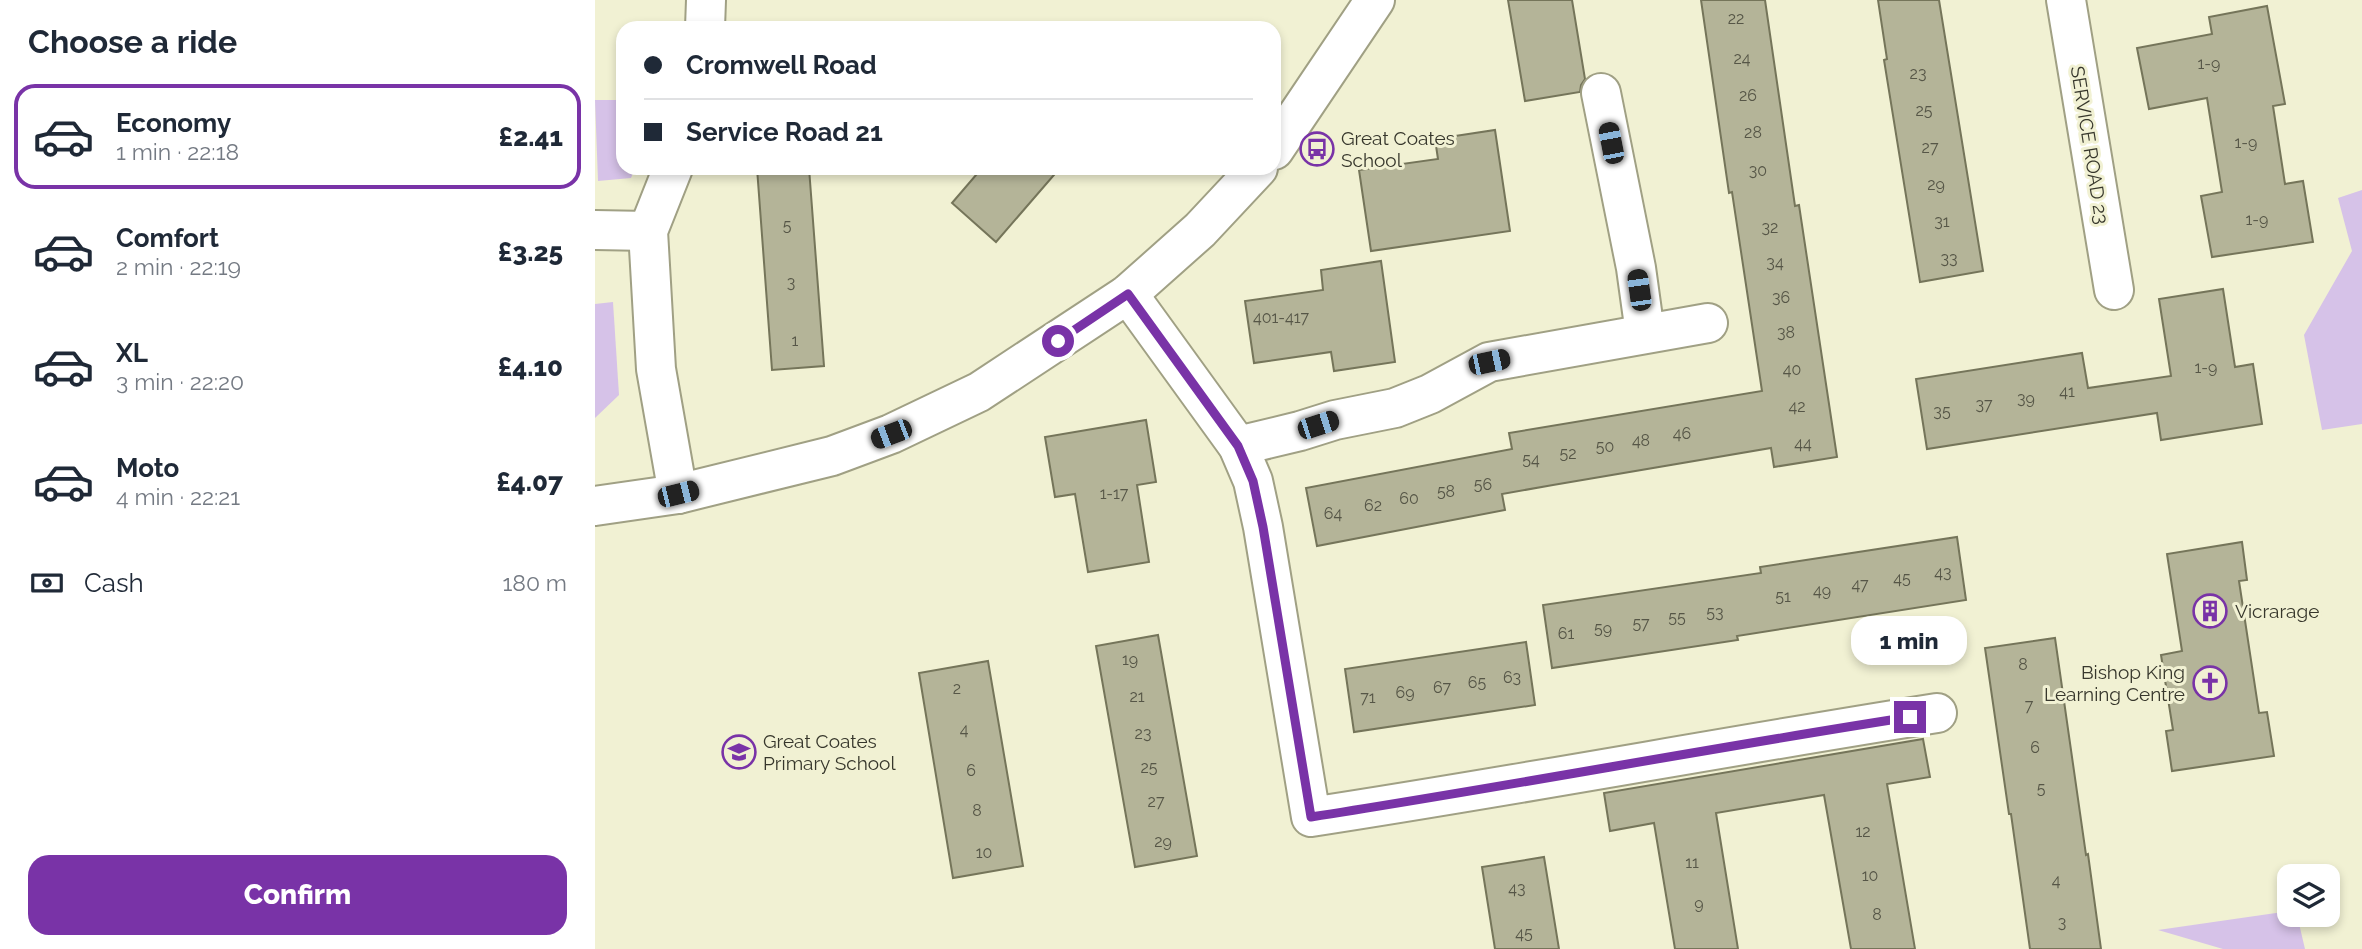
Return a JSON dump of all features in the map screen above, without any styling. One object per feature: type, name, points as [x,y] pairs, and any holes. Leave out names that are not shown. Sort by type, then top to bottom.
[{"type":"street","points":[[705,21],[706,0]]},
{"type":"street","points":[[1281,140],[1375,0]]},
{"type":"street","name":"SERVICE ROAD 23","points":[[2067,0],[2114,290]]},
{"type":"street","points":[[1601,93],[1636,268],[1645,333]]},
{"type":"street","points":[[670,175],[648,231],[656,369],[678,494]]},
{"type":"street","points":[[595,506],[678,494],[832,457],[891,434],[979,392],[1128,294],[1200,230],[1251,175]]},
{"type":"street","points":[[595,230],[648,231]]},
{"type":"street","points":[[1128,294],[1238,446],[1253,481],[1311,817],[1937,713]]},
{"type":"street","points":[[1238,446],[1300,431],[1335,419],[1403,405],[1430,394],[1489,362],[1708,323]]},
{"type":"shaded area","points":[[595,100],[616,100],[616,175],[632,175],[631,178],[598,181]]},
{"type":"shaded area","points":[[2362,190],[2362,424],[2322,430],[2304,335],[2352,251],[2338,198]]},
{"type":"shaded area","points":[[613,302],[619,395],[595,418],[595,304]]},
{"type":"shaded area","points":[[2277,913],[2277,927],[2300,927],[2305,949],[2223,949],[2158,930]]},
{"type":"building","points":[[1508,0],[1572,0],[1585,79],[1580,92],[1525,101]]},
{"type":"building","points":[[1701,0],[1765,0],[1795,206],[1799,205],[1837,457],[1774,467],[1771,448],[1553,485],[1502,494],[1505,510],[1317,546],[1306,488],[1512,449],[1509,433],[1762,391]]},
{"type":"building","points":[[1878,0],[1939,0],[1983,271],[1920,282],[1884,60],[1887,59]]},
{"type":"building","points":[[2267,6],[2285,104],[2273,106],[2285,184],[2303,181],[2313,242],[2212,257],[2201,196],[2222,192],[2207,98],[2149,109],[2137,48],[2212,34],[2209,17]]},
{"type":"building","points":[[1495,130],[1510,231],[1371,251],[1359,170],[1438,159],[1435,139]]},
{"type":"building","points":[[758,175],[810,175],[824,366],[772,370]]},
{"type":"building","points":[[976,175],[1054,175],[996,242],[952,203]]},
{"type":"building","points":[[1381,261],[1395,362],[1334,371],[1331,352],[1254,363],[1245,301],[1323,290],[1321,270]]},
{"type":"building","points":[[2223,289],[2235,367],[2253,364],[2262,424],[2161,440],[2157,413],[1927,449],[1916,379],[2082,353],[2088,388],[2171,376],[2159,299]]},
{"type":"building","points":[[1146,420],[1156,482],[1137,485],[1149,562],[1088,572],[1075,494],[1055,497],[1045,437]]},
{"type":"building","points":[[1957,537],[1966,600],[1737,636],[1738,640],[1552,668],[1543,605],[1761,573],[1760,567]]},
{"type":"building","name":"Bishop King Learning Centre","points":[[2242,542],[2247,580],[2239,581],[2259,713],[2267,712],[2274,756],[2172,771],[2166,731],[2173,730],[2161,655],[2182,651],[2167,554]]},
{"type":"building","points":[[1158,635],[1197,856],[1135,867],[1096,646]]},
{"type":"building","points":[[2055,638],[2101,949],[2030,949],[2009,814],[1985,648]]},
{"type":"building","points":[[1526,642],[1535,705],[1354,732],[1345,669]]},
{"type":"building","points":[[988,661],[1023,866],[953,878],[919,673]]},
{"type":"building","points":[[1923,739],[1930,777],[1887,784],[1915,949],[1851,949],[1824,795],[1716,813],[1738,949],[1675,949],[1654,823],[1610,831],[1604,793]]},
{"type":"building","points":[[1544,857],[1559,949],[1495,949],[1482,867]]},
{"type":"place","name":"Great Coates School","points":[[1317,149]]},
{"type":"place","name":"Vicrarage","points":[[2210,611]]},
{"type":"place","name":"Bishop King Learning Centre","points":[[2210,683]]},
{"type":"place","name":"Great Coates Primary School","points":[[739,752]]},
{"type":"route","points":[[1058,341],[1128,294],[1238,446],[1253,481],[1263,527],[1311,817],[1910,717]]}]
